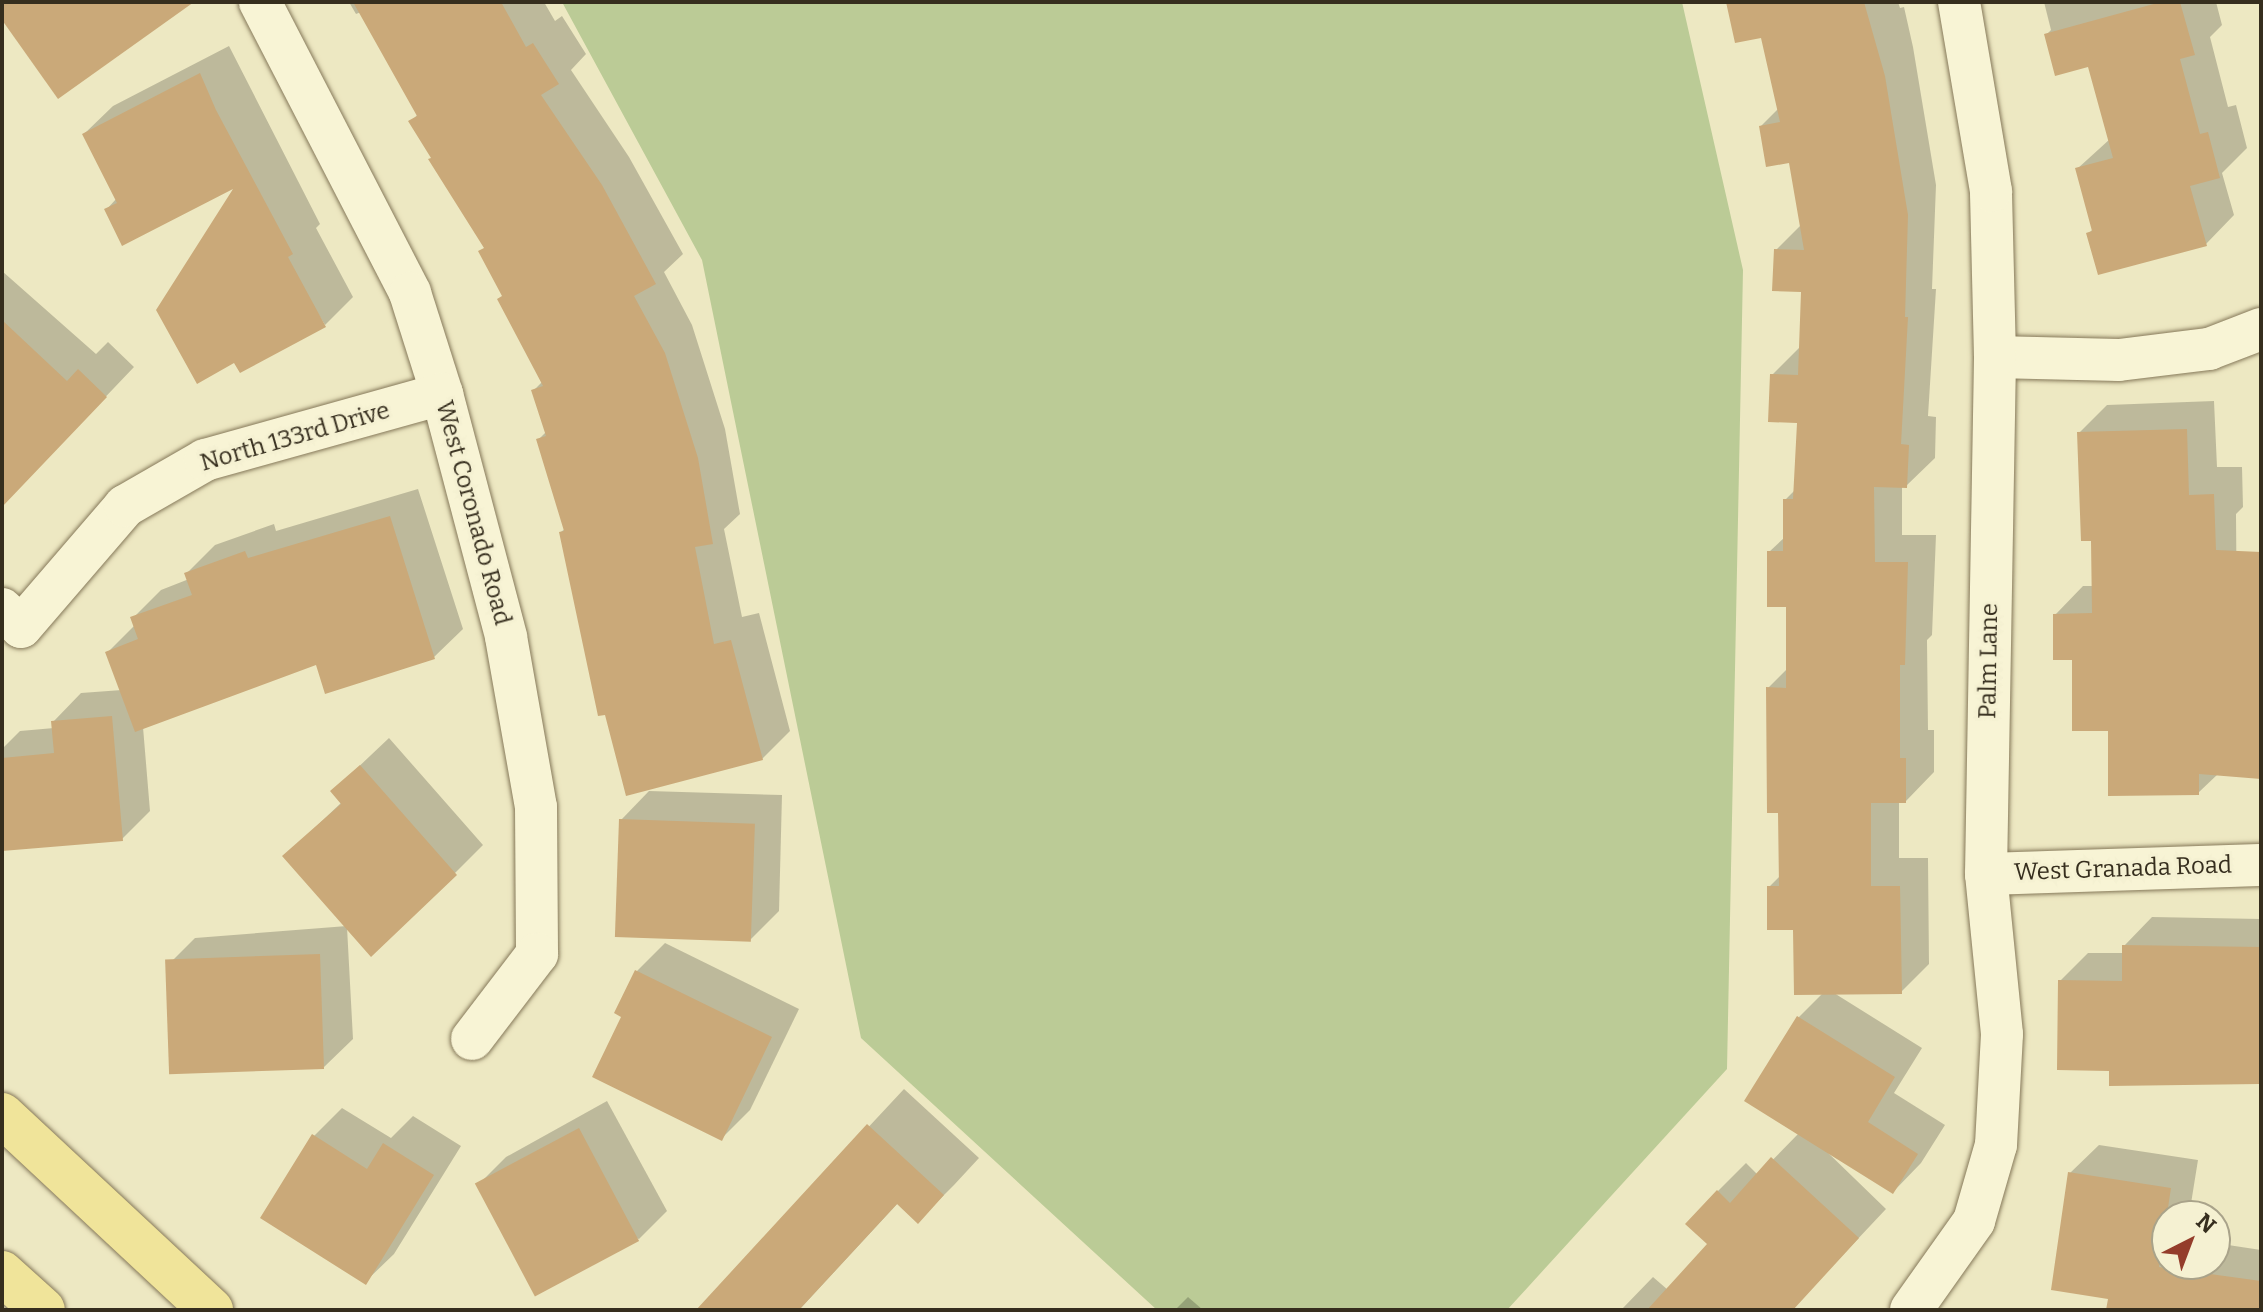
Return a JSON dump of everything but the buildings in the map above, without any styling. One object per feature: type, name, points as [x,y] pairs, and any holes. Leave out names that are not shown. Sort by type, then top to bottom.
[{"type":"main road","points":[[2,1115],[211,1310]]},
{"type":"main road","points":[[2,1273],[43,1310]]},
{"type":"street","name":"West Coronado Road","points":[[260,2],[410,293],[442,394],[506,637],[536,807],[537,954],[472,1039]]},
{"type":"street","name":"Palm Lane","points":[[1920,1307],[1974,1221],[1996,1145],[2002,1034],[1986,874],[1995,357],[1991,191],[1959,2]]},
{"type":"street","points":[[1995,357],[2119,360],[2209,349],[2261,329]]},
{"type":"street","name":"North 133rd Drive","points":[[11,618],[125,506],[205,460],[442,394]]},
{"type":"street","name":"West Granada Road","points":[[1986,874],[2261,865]]},
{"type":"green space","points":[[562,2],[1682,2],[1743,270],[1727,1069],[1507,1310],[1157,1310],[861,1038],[702,260]]}]
